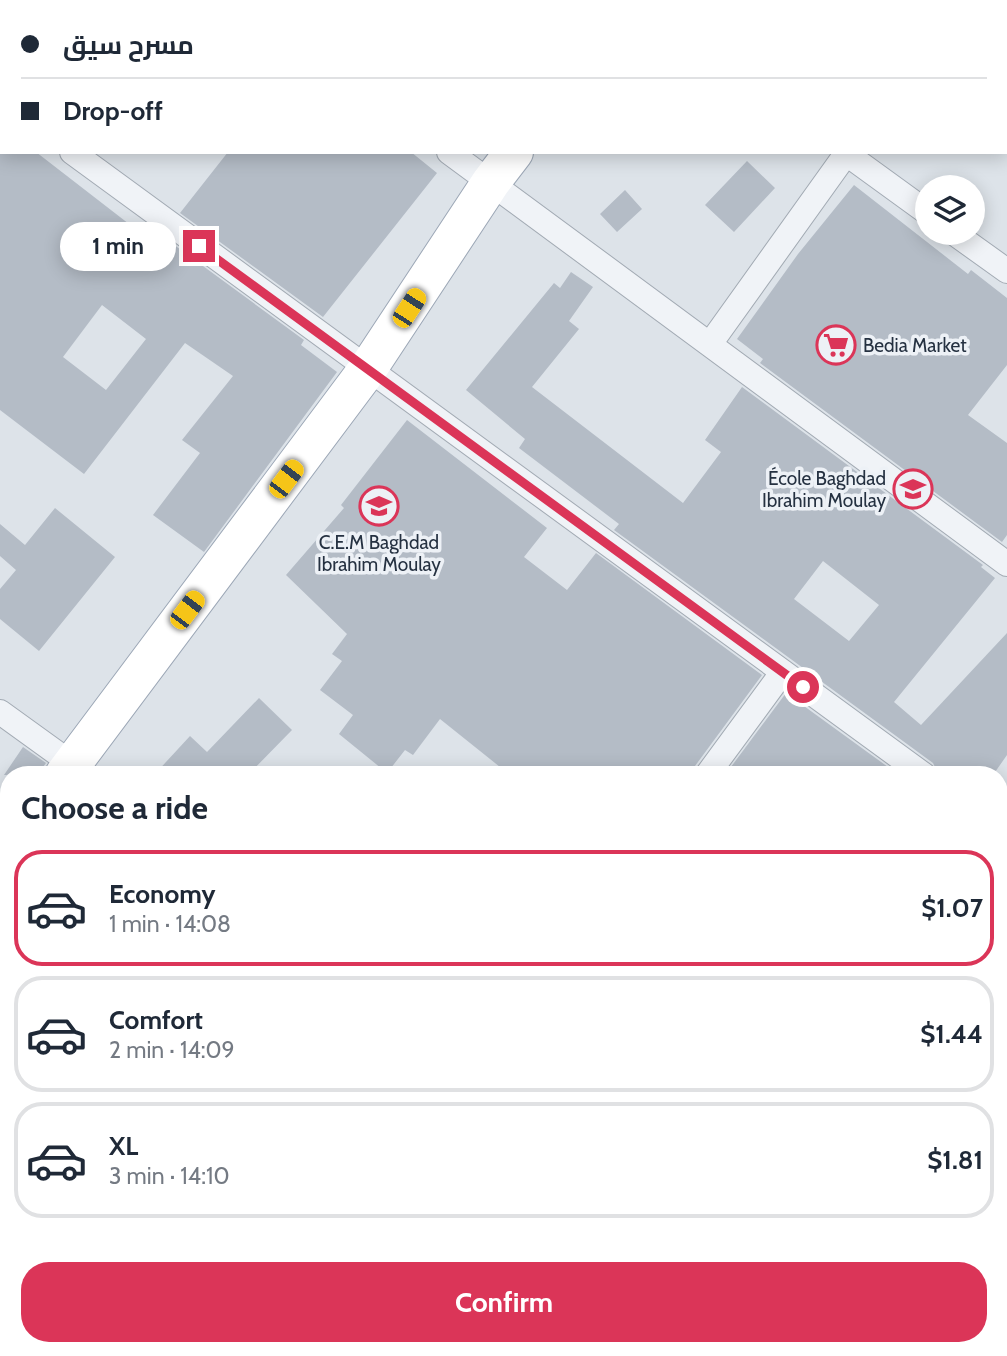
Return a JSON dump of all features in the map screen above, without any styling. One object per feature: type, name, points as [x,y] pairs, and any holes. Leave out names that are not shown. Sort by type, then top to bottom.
[{"type":"main road","points":[[71,766],[367,370],[491,182],[512,154]]},
{"type":"street","points":[[75,154],[911,766]]},
{"type":"street","points":[[452,154],[1007,564]]},
{"type":"street","points":[[710,344],[844,154]]},
{"type":"street","points":[[846,154],[915,204]]},
{"type":"street","points":[[971,245],[1007,271]]},
{"type":"street","points":[[714,766],[782,673]]},
{"type":"street","points":[[0,712],[63,766]]},
{"type":"building","points":[[0,154],[39,154],[151,241],[155,235],[160,238],[162,236],[304,340],[301,345],[337,372],[204,552],[153,515],[200,453],[182,440],[233,376],[185,343],[84,474],[0,410]],"holes":[[[102,305],[146,339],[106,390],[63,357]]]},
{"type":"building","points":[[226,154],[413,154],[437,173],[323,317],[180,213]]},
{"type":"building","points":[[747,161],[775,188],[734,232],[705,205]]},
{"type":"building","points":[[854,185],[915,233],[915,245],[931,245],[968,274],[971,270],[1007,298],[1007,365],[968,415],[1007,443],[1007,535],[1002,542],[760,363],[763,359],[737,339],[798,254]]},
{"type":"building","points":[[625,190],[642,209],[617,232],[600,214]]},
{"type":"building","points":[[571,272],[593,287],[569,321],[579,329],[532,387],[683,503],[721,452],[705,440],[742,387],[983,565],[981,567],[995,578],[894,702],[921,725],[1007,633],[1007,755],[999,766],[934,766],[614,530],[619,524],[519,448],[525,439],[466,390],[554,283],[560,288]],"holes":[[[823,561],[879,605],[849,641],[794,599]]]},
{"type":"building","points":[[407,420],[547,528],[524,557],[567,590],[596,553],[762,675],[695,766],[499,766],[440,719],[413,755],[405,750],[392,766],[378,766],[339,734],[353,715],[320,690],[342,661],[332,654],[347,634],[286,575],[344,508],[341,505]]},
{"type":"building","points":[[55,508],[115,557],[39,651],[0,619],[0,589],[16,570],[0,556],[0,524],[25,545]]},
{"type":"building","points":[[786,693],[887,766],[732,766]]},
{"type":"building","points":[[259,698],[292,730],[257,766],[162,766],[190,736],[207,752]]},
{"type":"building","points":[[23,747],[46,763],[44,766],[10,766]]},
{"type":"place","name":"Bedia Market","points":[[836,345]]},
{"type":"place","name":"École Baghdad Ibrahim Moulay","points":[[913,489]]},
{"type":"place","name":"C.E.M Baghdad Ibrahim Moulay","points":[[379,506]]},
{"type":"route","points":[[199,246],[803,687]]}]
